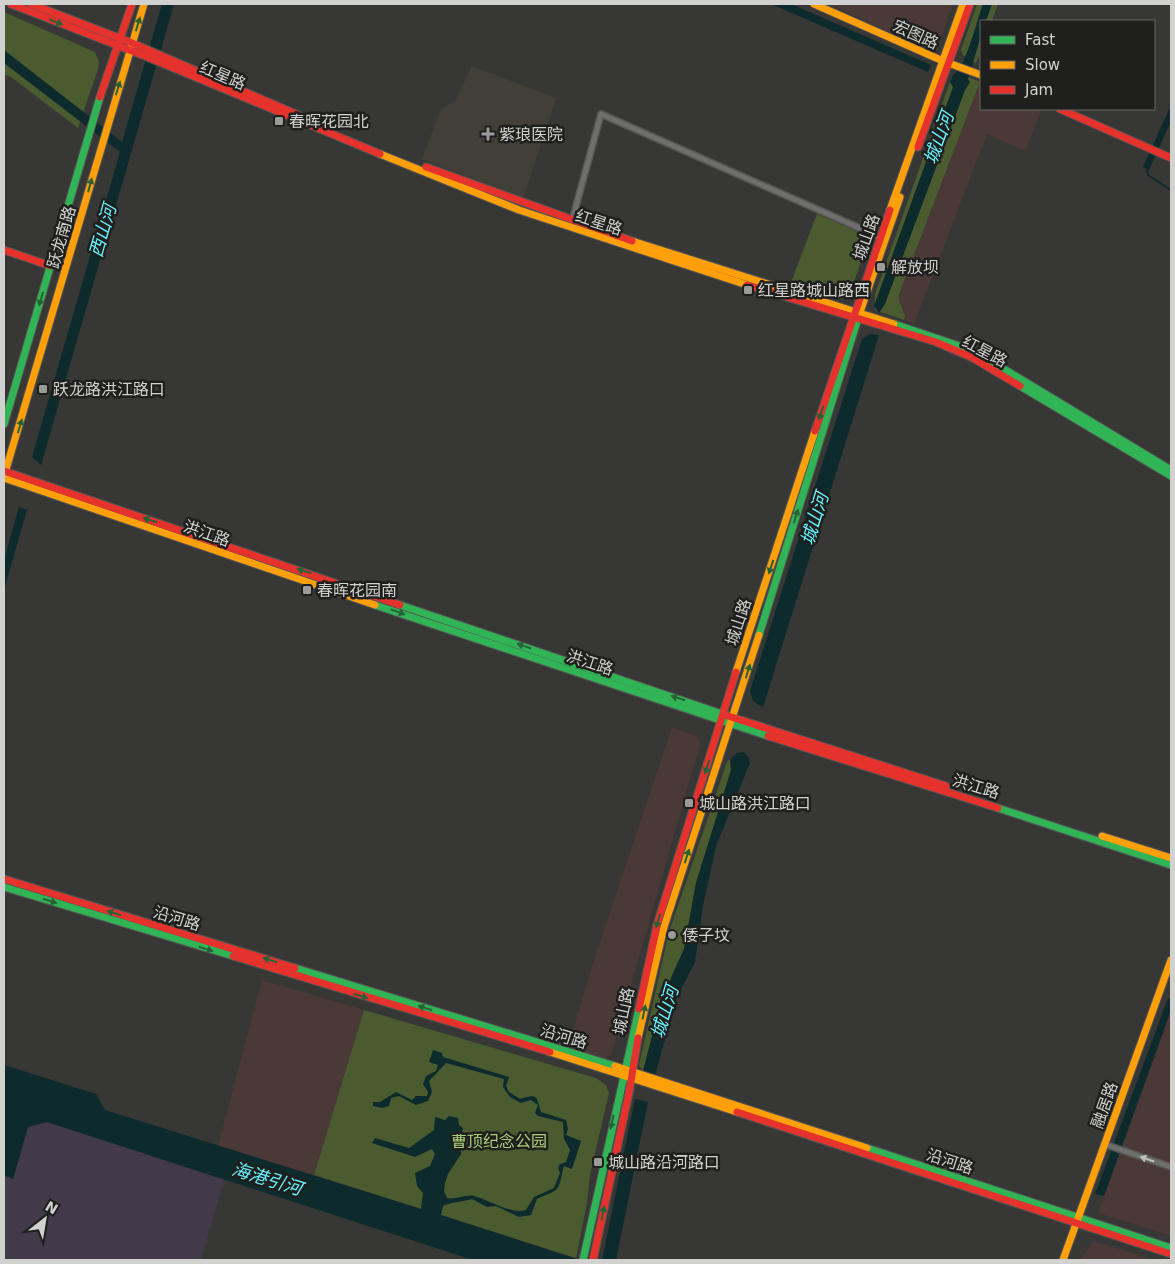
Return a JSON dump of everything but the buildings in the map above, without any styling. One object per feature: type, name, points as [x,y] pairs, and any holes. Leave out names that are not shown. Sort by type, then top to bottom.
[{"type":"main road","name":"红星路","points":[[11,4],[35,7],[145,53],[281,114],[519,210],[751,286],[938,337],[974,351],[1171,470]]},
{"type":"main road","name":"跃龙南路","points":[[4,424],[94,118],[132,4]]},
{"type":"main road","name":"跃龙南路","points":[[4,474],[32,386],[106,126],[144,4]]},
{"type":"main road","name":"宏图路","points":[[814,4],[946,61],[980,74]]},
{"type":"main road","name":"城山路","points":[[593,1260],[627,1073],[657,925],[723,717],[856,315],[946,61],[963,4]]},
{"type":"main road","name":"城山路","points":[[583,1259],[664,927],[715,767],[733,721],[880,238],[946,61],[970,4]]},
{"type":"main road","name":"红星路","points":[[160,60],[523,205],[936,342],[971,357],[1171,476]]},
{"type":"main road","points":[[1062,110],[1171,158]]},
{"type":"main road","points":[[4,250],[51,266]]},
{"type":"main road","name":"洪江路","points":[[4,474],[733,721],[1065,828],[1171,865]]},
{"type":"main road","name":"洪江路","points":[[733,721],[1171,858]]},
{"type":"main road","name":"沿河路","points":[[4,879],[627,1073],[1077,1220],[1171,1248]]},
{"type":"main road","name":"沿河路","points":[[4,887],[627,1073]]},
{"type":"main road","name":"融居路","points":[[1063,1260],[1107,1145],[1171,960]]},
{"type":"main road","name":"沿河路","points":[[1077,1220],[1171,1254]]},
{"type":"street","points":[[572,221],[601,114],[880,238]]},
{"type":"street","points":[[1107,1145],[1171,1167]]},
{"type":"shaded area","points":[[828,4],[953,4],[937,50],[933,51]]},
{"type":"shaded area","name":"紫琅医院","points":[[472,66],[556,98],[523,198],[422,159],[441,109],[455,101]]},
{"type":"shaded area","points":[[980,82],[980,110],[1042,110],[1025,151],[987,134],[914,324],[904,320],[905,316],[898,297]]},
{"type":"shaded area","points":[[672,727],[696,736],[700,742],[699,748],[611,1055],[604,1058],[568,1047],[595,957]]},
{"type":"shaded area","points":[[262,980],[364,1010],[314,1175],[218,1146]]},
{"type":"shaded area","points":[[1171,991],[1171,1236],[1098,1213],[1165,1029],[1158,1026]]},
{"type":"shaded area","points":[[47,1122],[224,1180],[201,1260],[4,1260],[4,1175],[13,1179],[28,1127]]},
{"type":"shaded area","points":[[1093,1241],[1156,1260],[1081,1260]]},
{"type":"green space","points":[[977,4],[998,4],[992,20],[980,20],[980,53],[976,63],[963,55],[961,50]]},
{"type":"green space","points":[[4,12],[95,52],[99,62],[98,69],[78,128],[11,77],[4,74]]},
{"type":"green space","points":[[957,72],[980,82],[898,297],[905,316],[904,320],[875,310],[875,294],[951,79]]},
{"type":"green space","points":[[817,214],[870,237],[851,290],[844,299],[834,299],[790,285]]},
{"type":"green space","points":[[730,759],[731,770],[696,883],[684,949],[662,998],[643,1071],[639,1065],[669,932],[727,762]]},
{"type":"green space","name":"曹顶纪念公园","points":[[364,1010],[596,1078],[606,1085],[609,1093],[590,1175],[587,1203],[576,1258],[314,1175]]},
{"type":"water","name":"西山河","points":[[162,4],[174,4],[41,465],[32,457],[120,152],[4,63],[4,50],[122,142]]},
{"type":"water","points":[[771,4],[791,4],[931,65],[928,72]]},
{"type":"water","name":"城山河","points":[[983,4],[992,4],[986,20],[980,20],[980,39],[968,79],[970,82],[965,90],[885,304],[879,313],[874,306],[953,87],[950,82],[962,63]]},
{"type":"water","points":[[1171,105],[1171,121],[1149,170],[1143,167]]},
{"type":"water","name":"城山河","points":[[870,334],[879,335],[763,707],[753,701],[750,691],[862,339]]},
{"type":"water","points":[[19,507],[27,510],[4,590],[4,559]]},
{"type":"water","name":"城山河","points":[[744,752],[749,758],[750,763],[716,846],[703,906],[695,962],[677,997],[655,1075],[643,1071],[662,998],[684,949],[696,883],[731,770],[730,759],[737,753]]},
{"type":"water","points":[[1171,996],[1171,1010],[1104,1196],[1095,1194],[1167,1001]]},
{"type":"water","name":"海港引河","points":[[433,1050],[442,1053],[443,1057],[509,1077],[506,1086],[509,1092],[520,1099],[531,1096],[536,1098],[541,1112],[566,1120],[568,1129],[566,1135],[581,1141],[572,1169],[564,1166],[557,1189],[537,1199],[531,1215],[519,1217],[496,1206],[487,1207],[472,1199],[443,1206],[441,1215],[580,1260],[473,1260],[47,1122],[28,1127],[13,1179],[4,1175],[4,1065],[96,1094],[105,1110],[421,1209],[423,1193],[417,1186],[415,1173],[430,1166],[435,1154],[432,1149],[415,1157],[372,1143],[375,1138],[409,1148],[434,1130],[435,1117],[445,1120],[449,1116],[458,1118],[459,1125],[463,1128],[460,1139],[461,1154],[448,1174],[445,1183],[444,1191],[447,1198],[474,1196],[507,1209],[526,1210],[534,1197],[554,1188],[560,1173],[558,1168],[560,1164],[566,1162],[570,1150],[564,1139],[563,1122],[538,1116],[535,1113],[538,1105],[531,1100],[521,1103],[510,1097],[503,1087],[504,1079],[446,1063],[429,1081],[432,1092],[428,1101],[416,1105],[399,1096],[391,1098],[389,1106],[382,1108],[373,1106],[373,1102],[380,1102],[396,1092],[412,1100],[416,1096],[427,1096],[428,1092],[423,1084],[426,1076],[436,1071],[438,1065],[429,1062]]},
{"type":"water","points":[[635,1099],[648,1102],[616,1260],[602,1260]]},
{"type":"waterway","points":[[1147,168],[1148,175],[1171,190]]},
{"type":"traffic: fast","points":[[4,424],[100,97]]},
{"type":"traffic: fast","points":[[759,635],[860,312]]},
{"type":"traffic: fast","points":[[894,324],[974,351],[1171,470]]},
{"type":"traffic: fast","points":[[1020,386],[1171,476]]},
{"type":"traffic: fast","points":[[375,605],[768,736]]},
{"type":"traffic: fast","points":[[400,605],[725,715]]},
{"type":"traffic: fast","points":[[998,808],[1171,865]]},
{"type":"traffic: fast","points":[[4,887],[233,956]]},
{"type":"traffic: fast","points":[[295,968],[615,1066]]},
{"type":"traffic: fast","points":[[583,1260],[639,1009]]},
{"type":"traffic: fast","points":[[867,1148],[1171,1248]]},
{"type":"traffic: slow","points":[[4,476],[144,4]]},
{"type":"traffic: slow","points":[[814,4],[943,61],[980,75]]},
{"type":"traffic: slow","points":[[890,210],[963,4]]},
{"type":"traffic: slow","points":[[380,154],[519,210],[747,285]]},
{"type":"traffic: slow","points":[[860,312],[900,197]]},
{"type":"traffic: slow","points":[[632,241],[894,324]]},
{"type":"traffic: slow","points":[[736,672],[815,431]]},
{"type":"traffic: slow","points":[[4,478],[375,605]]},
{"type":"traffic: slow","points":[[638,1038],[664,927],[759,635]]},
{"type":"traffic: slow","points":[[1102,836],[1171,858]]},
{"type":"traffic: slow","points":[[1063,1260],[1171,960]]},
{"type":"traffic: slow","points":[[550,1052],[737,1112]]},
{"type":"traffic: slow","points":[[615,1066],[867,1148]]},
{"type":"traffic: jam","points":[[11,4],[145,56],[380,154]]},
{"type":"traffic: jam","points":[[31,4],[132,43],[312,121]]},
{"type":"traffic: jam","points":[[100,97],[132,4]]},
{"type":"traffic: jam","points":[[918,147],[970,4]]},
{"type":"traffic: jam","points":[[1062,110],[1171,158]]},
{"type":"traffic: jam","points":[[426,167],[632,241]]},
{"type":"traffic: jam","points":[[815,431],[890,210]]},
{"type":"traffic: jam","points":[[4,250],[51,266]]},
{"type":"traffic: jam","points":[[747,285],[936,342],[971,357],[1020,386]]},
{"type":"traffic: jam","points":[[4,471],[400,605]]},
{"type":"traffic: jam","points":[[639,1009],[657,925],[736,672]]},
{"type":"traffic: jam","points":[[725,715],[946,786]]},
{"type":"traffic: jam","points":[[768,736],[998,808]]},
{"type":"traffic: jam","points":[[4,879],[295,968]]},
{"type":"traffic: jam","points":[[233,956],[550,1052]]},
{"type":"traffic: jam","points":[[593,1260],[629,1093],[638,1038]]},
{"type":"traffic: jam","points":[[737,1112],[1171,1254]]},
{"type":"place","name":"春晖花园北","points":[[279,121]]},
{"type":"place","name":"紫琅医院","points":[[488,134]]},
{"type":"place","name":"解放坝","points":[[881,267]]},
{"type":"place","name":"红星路城山路西","points":[[748,290]]},
{"type":"place","name":"跃龙路洪江路口","points":[[43,389]]},
{"type":"place","name":"春晖花园南","points":[[307,590]]},
{"type":"place","name":"城山路洪江路口","points":[[689,803]]},
{"type":"place","name":"倭子坟","points":[[672,935]]},
{"type":"place","name":"城山路沿河路口","points":[[598,1162]]}]
